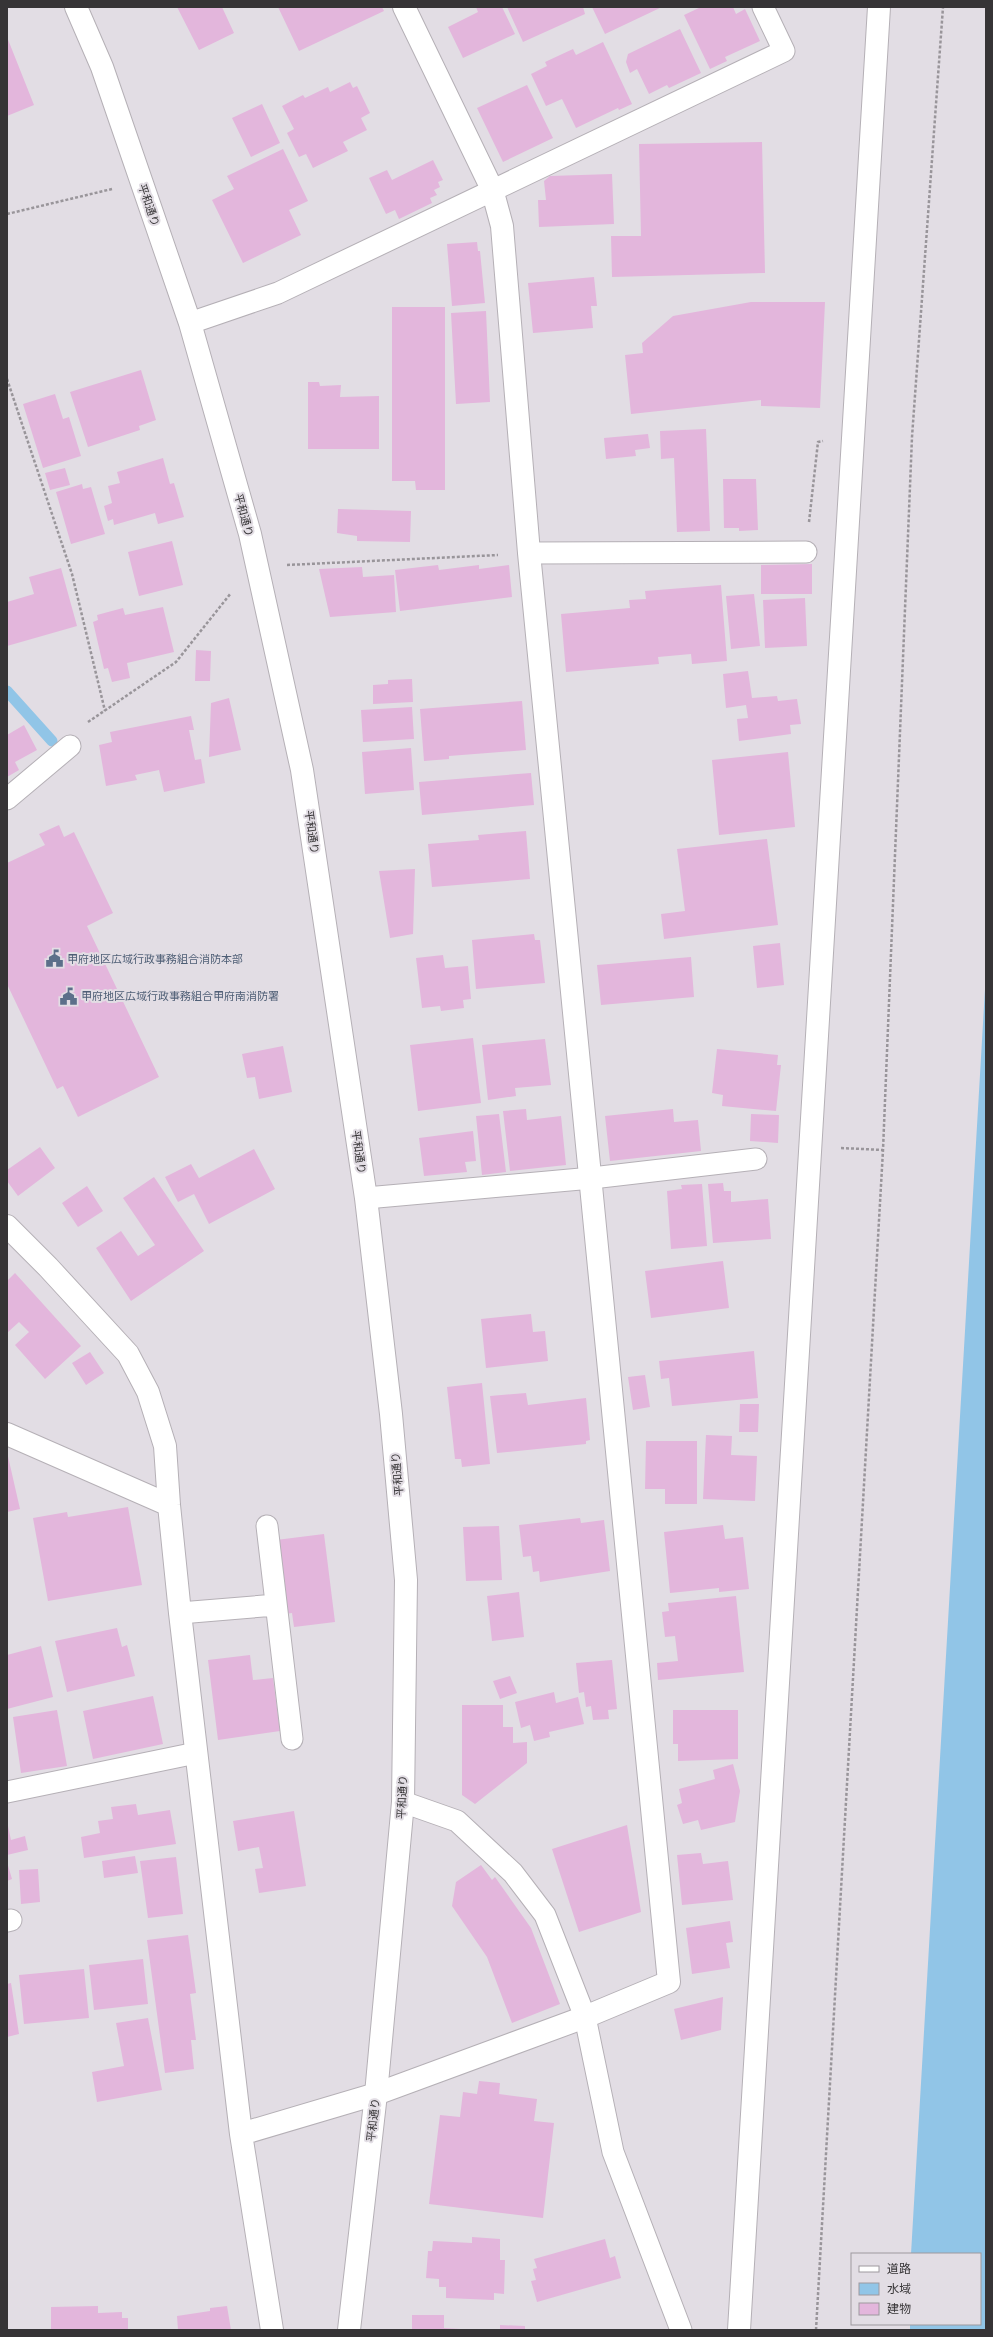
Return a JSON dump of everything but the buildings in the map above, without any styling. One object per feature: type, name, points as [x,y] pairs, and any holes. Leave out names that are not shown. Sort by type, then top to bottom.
[{"type":"main road","name":"平和通り","points":[[76,7],[102,67],[190,323],[250,534],[302,770],[366,1198],[391,1414],[406,1580],[403,1802],[376,2094],[349,2330]]},
{"type":"main road","points":[[241,2134],[376,2094],[585,2017],[669,1982],[592,1178],[529,553],[502,226],[492,190],[404,7]]},
{"type":"main road","points":[[739,2330],[809,1146],[879,7]]},
{"type":"main road","points":[[7,1226],[48,1267],[128,1354],[148,1392],[165,1446],[169,1505],[180,1613],[241,2134],[272,2330]]},
{"type":"main road","points":[[7,1434],[169,1505]]},
{"type":"lane","points":[[190,323],[278,293],[784,51],[763,7]]},
{"type":"lane","points":[[529,553],[806,552]]},
{"type":"lane","points":[[7,800],[70,746]]},
{"type":"lane","points":[[366,1198],[592,1178],[756,1159]]},
{"type":"lane","points":[[267,1526],[292,1739]]},
{"type":"lane","points":[[180,1613],[276,1605]]},
{"type":"lane","points":[[7,1792],[196,1753]]},
{"type":"lane","points":[[403,1802],[457,1821],[513,1874],[545,1915],[585,2017],[612,2152],[681,2330]]},
{"type":"path","points":[[816,2330],[884,1150],[912,437],[943,7]]},
{"type":"path","points":[[7,214],[141,182]]},
{"type":"path","points":[[7,379],[72,574],[105,711]]},
{"type":"path","points":[[70,746],[80,728],[176,662],[224,600],[257,567],[529,553]]},
{"type":"path","points":[[809,1146],[884,1150]]},
{"type":"water","points":[[986,972],[986,2330],[910,2330],[910,2325],[981,2325],[981,2253],[911,2253]]},
{"type":"waterway","points":[[7,691],[52,741]]},
{"type":"place","name":"甲府地区広域行政事務組合消防本部","points":[[54,959]]},
{"type":"place","name":"甲府地区広域行政事務組合甲府南消防署","points":[[68,996]]}]
